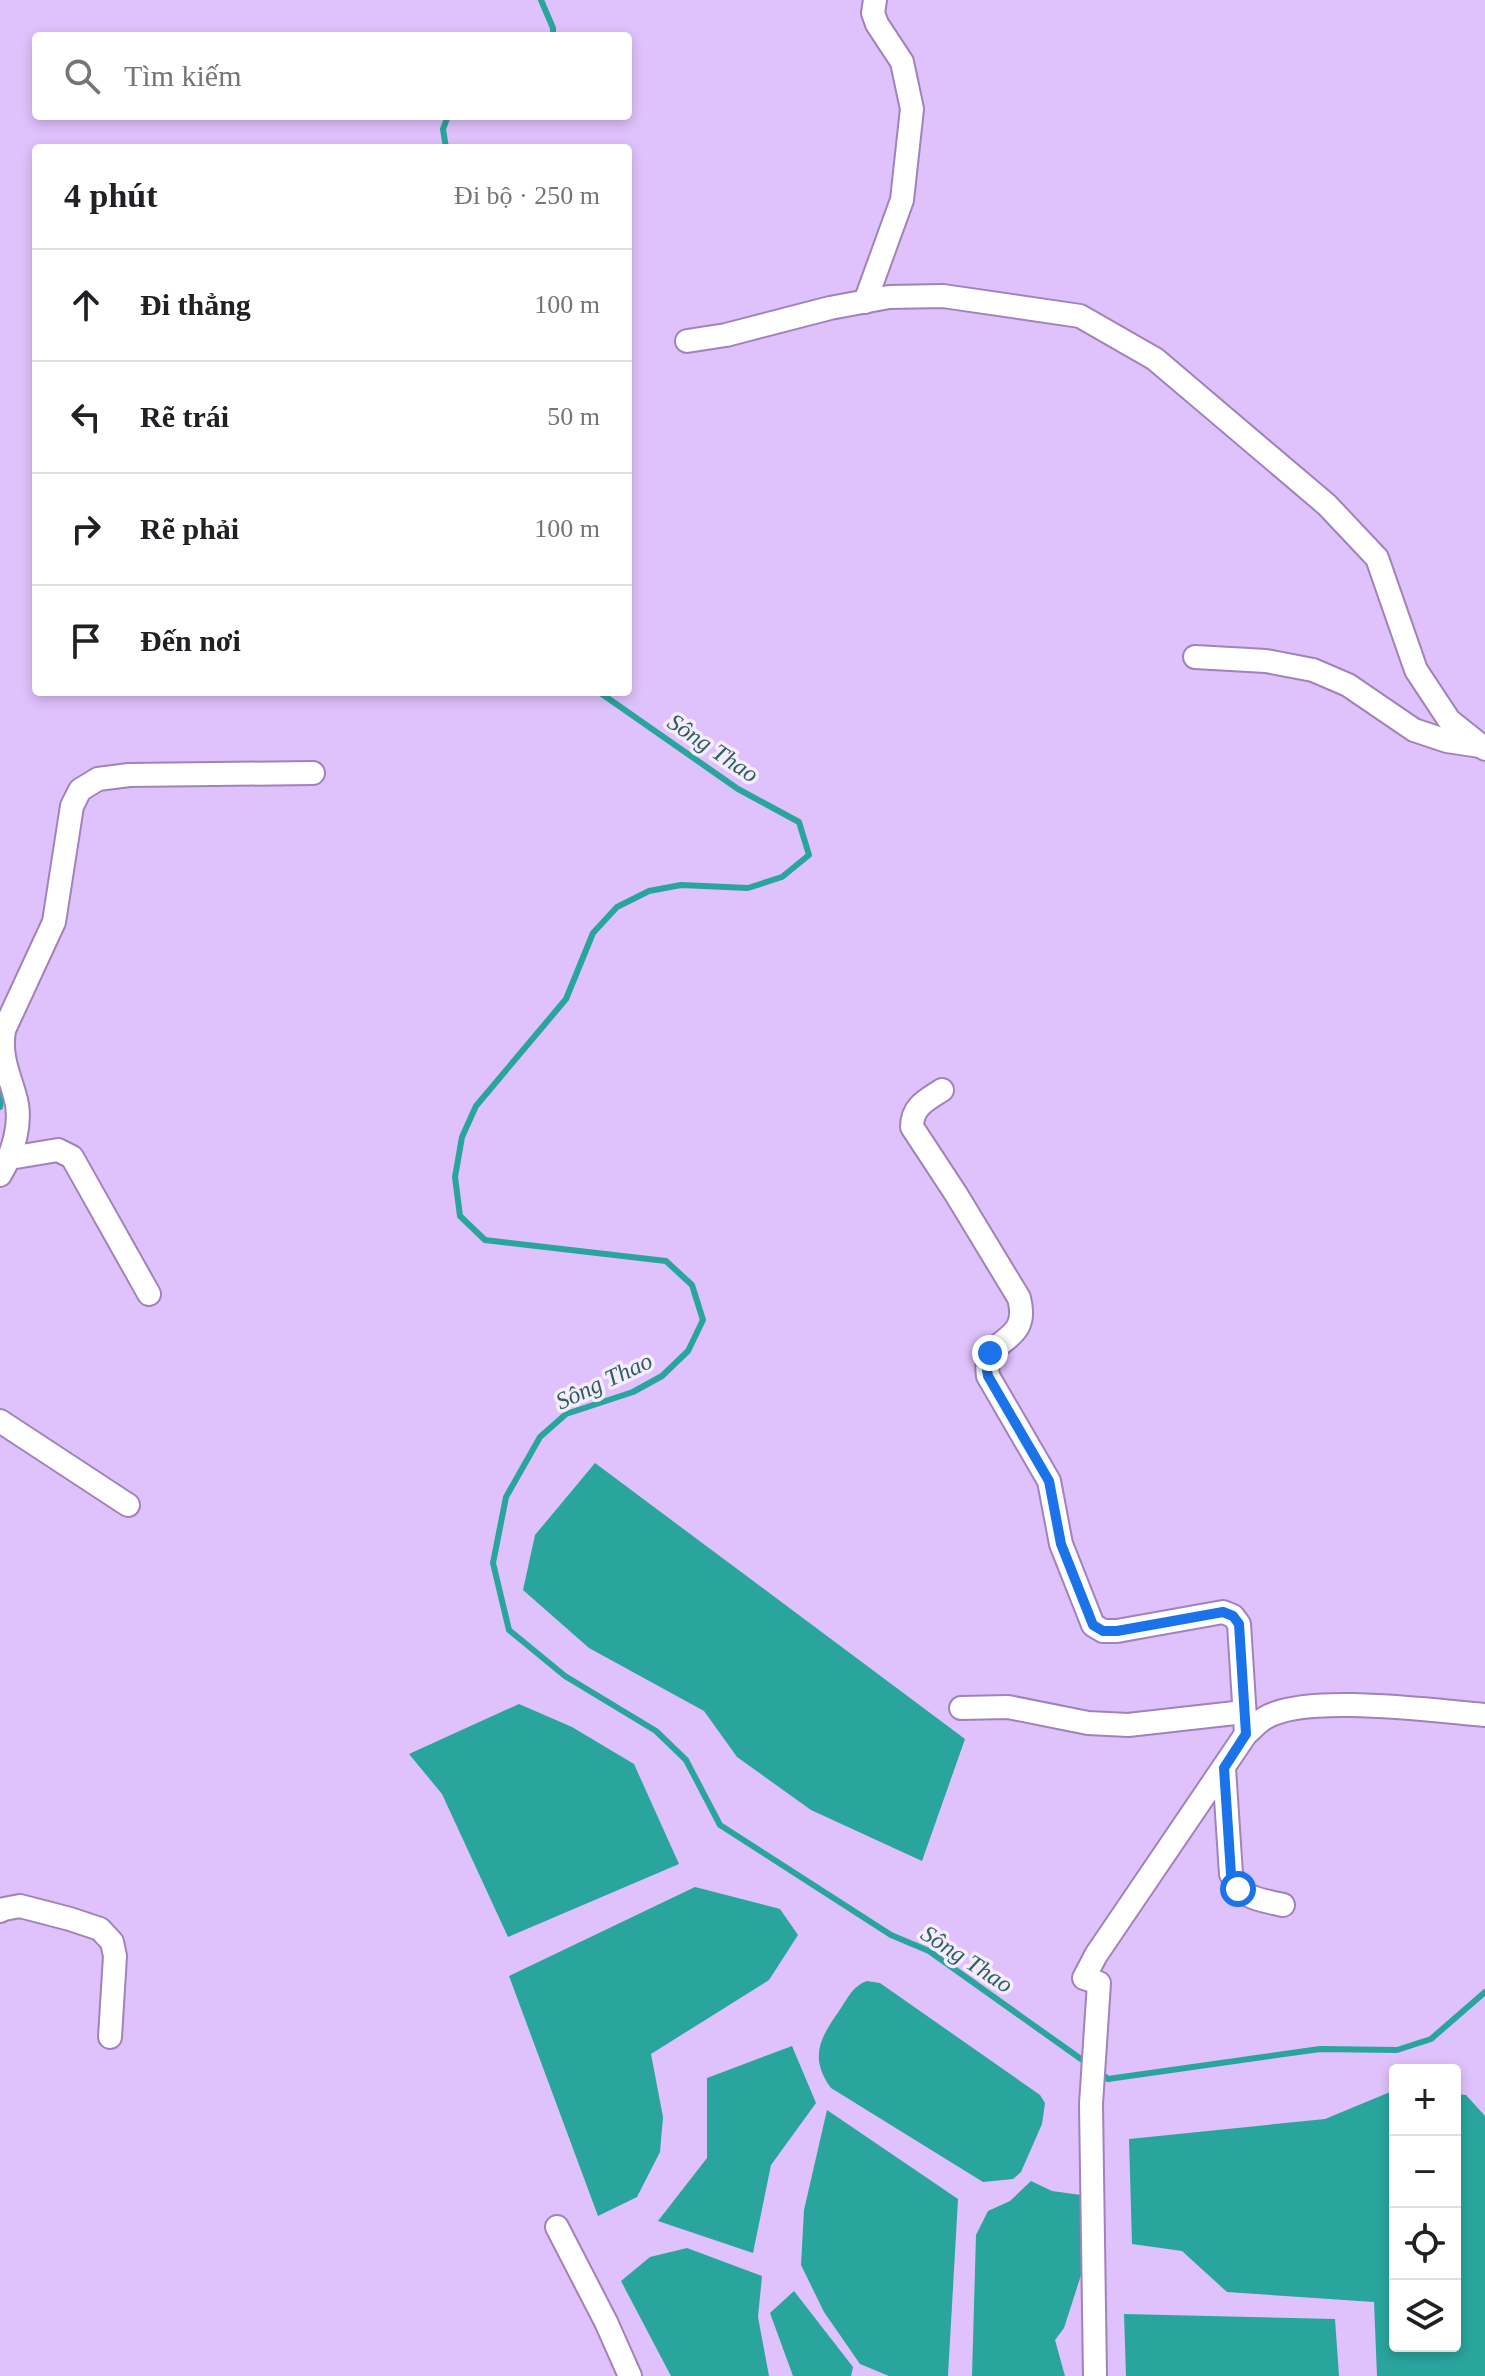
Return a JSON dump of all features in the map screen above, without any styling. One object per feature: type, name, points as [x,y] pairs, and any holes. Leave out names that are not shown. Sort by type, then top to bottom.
[{"type":"street","points":[[865,302],[902,200],[912,109],[902,62],[873,13],[875,0]]},
{"type":"street","points":[[687,341],[726,335],[889,297],[943,296],[1080,316],[1155,359],[1327,505],[1377,558],[1416,670],[1449,720],[1483,748]]},
{"type":"street","points":[[1195,657],[1266,661],[1313,670],[1348,685],[1414,730],[1483,748]]},
{"type":"street","points":[[5,1166],[16,1129],[17,1101],[0,1046],[4,1030],[54,922],[72,806],[80,790],[98,779],[129,775],[313,773]]},
{"type":"street","points":[[942,1090],[918,1106],[912,1116],[912,1127],[1019,1298],[1023,1313],[1020,1328],[990,1353],[986,1364],[988,1376],[1049,1481],[1061,1544],[1093,1625],[1103,1631],[1117,1631],[1223,1612],[1233,1616],[1239,1624],[1245,1723],[1224,1768],[1096,1955],[1084,1978],[1099,1983],[1092,2086],[1095,2376]]},
{"type":"street","points":[[5,1166],[58,1150],[72,1157],[149,1294]]},
{"type":"street","points":[[0,1421],[128,1505]]},
{"type":"street","points":[[961,1708],[1008,1707],[1088,1723],[1128,1725],[1245,1723],[1300,1706],[1380,1706],[1485,1715]]},
{"type":"street","points":[[1224,1768],[1231,1874],[1238,1889],[1249,1896],[1283,1905]]},
{"type":"street","points":[[0,1911],[20,1906],[70,1919],[100,1929],[112,1942],[115,1956],[110,2037]]},
{"type":"street","points":[[557,2227],[630,2376]]},
{"type":"shaded area","points":[[595,1463],[965,1739],[922,1861],[811,1810],[737,1757],[704,1711],[589,1648],[523,1590],[535,1535]]},
{"type":"shaded area","points":[[519,1704],[572,1727],[634,1764],[679,1864],[508,1937],[442,1794],[409,1754]]},
{"type":"shaded area","points":[[695,1887],[780,1909],[798,1935],[769,1980],[651,2054],[663,2117],[660,2152],[637,2197],[598,2216],[509,1976]]},
{"type":"shaded area","points":[[867,1981],[880,1983],[1040,2095],[1045,2103],[1042,2124],[1021,2172],[1013,2179],[983,2182],[831,2088],[820,2066],[823,2038],[852,1992]]},
{"type":"shaded area","points":[[792,2046],[816,2103],[771,2165],[753,2253],[658,2221],[707,2158],[707,2078]]},
{"type":"shaded area","points":[[1389,2092],[1389,2352],[1461,2352],[1461,2095],[1466,2095],[1485,2116],[1485,2376],[1377,2376],[1374,2302],[1227,2292],[1182,2251],[1132,2244],[1129,2139],[1325,2119]]},
{"type":"shaded area","points":[[827,2110],[958,2199],[948,2376],[889,2376],[860,2364],[824,2312],[801,2265],[804,2210]]},
{"type":"shaded area","points":[[1031,2181],[1052,2191],[1081,2195],[1083,2269],[1064,2328],[1055,2340],[1065,2376],[972,2376],[976,2235],[988,2211],[1010,2201]]},
{"type":"shaded area","points":[[687,2248],[762,2276],[758,2317],[769,2376],[671,2376],[621,2281],[650,2257]]},
{"type":"shaded area","points":[[794,2291],[853,2367],[851,2376],[793,2376],[770,2313]]},
{"type":"shaded area","points":[[1124,2314],[1335,2319],[1339,2376],[1126,2376]]},
{"type":"waterway","name":"Sông Thao","points":[[541,0],[553,32]]},
{"type":"waterway","name":"Sông Thao","points":[[445,144],[443,129],[446,120]]},
{"type":"waterway","name":"Sông Thao","points":[[605,696],[738,789],[799,822],[809,855],[782,877],[748,888],[681,885],[649,891],[617,907],[593,933],[566,999],[476,1106],[462,1137],[455,1177],[460,1216],[485,1240],[666,1261],[692,1285],[703,1320],[688,1351],[662,1376],[633,1392],[566,1414],[540,1437],[506,1497],[493,1563],[509,1630],[565,1676],[656,1731],[686,1760],[720,1825],[891,1935],[929,1951],[1088,2064]]},
{"type":"waterway","points":[[0,1088],[0,1107]]},
{"type":"waterway","name":"Sông Thao","points":[[1100,2073],[1108,2079],[1320,2049],[1397,2050],[1431,2039],[1485,1992]]},
{"type":"route","points":[[990,1353],[986,1364],[988,1376],[1049,1481],[1061,1544],[1093,1625],[1103,1631],[1117,1631],[1223,1612],[1233,1616],[1239,1624],[1246,1734],[1224,1768],[1231,1874],[1238,1889]]}]
